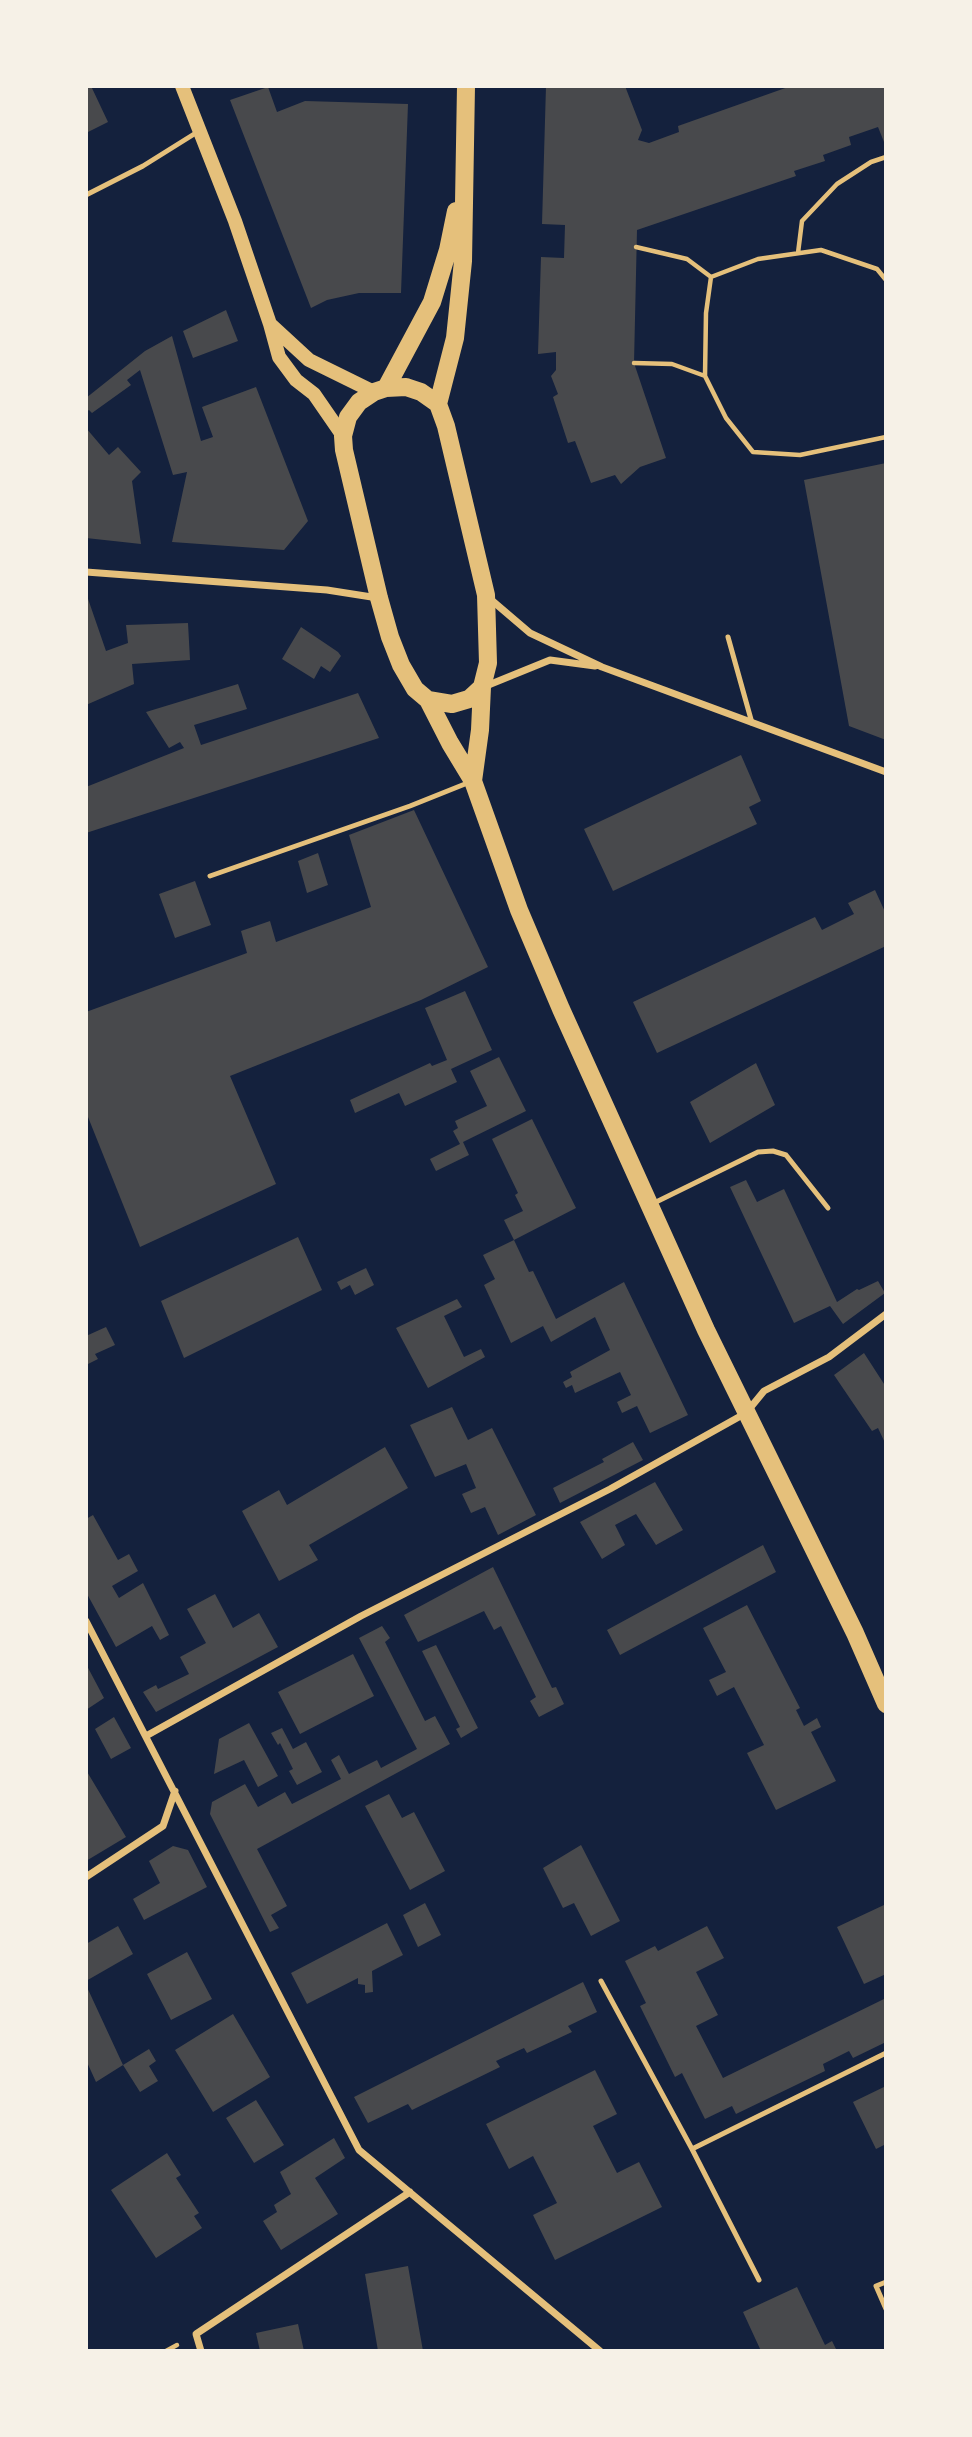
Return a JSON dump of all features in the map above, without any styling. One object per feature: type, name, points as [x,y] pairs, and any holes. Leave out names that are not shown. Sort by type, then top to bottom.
[{"type":"main road","points":[[182,86],[235,221],[279,357],[296,380],[314,394],[343,436]]},
{"type":"main road","points":[[466,86],[463,261],[455,338],[438,404],[446,426],[486,596],[488,663],[482,687],[473,781]]},
{"type":"main road","points":[[380,390],[422,324],[432,302],[448,250],[464,166]]},
{"type":"main road","points":[[270,324],[309,360],[380,390]]},
{"type":"main road","points":[[438,404],[421,392],[406,387],[380,390],[359,402],[348,417],[343,436],[344,450],[390,637],[401,665],[415,689],[428,700],[473,781],[519,910],[551,984],[746,1413],[855,1633],[886,1704]]},
{"type":"main road","points":[[428,700],[452,704],[469,699],[482,687]]},
{"type":"main road","points":[[855,1633],[886,1685]]},
{"type":"street","points":[[86,572],[327,590],[379,598]]},
{"type":"street","points":[[486,596],[530,633],[602,667],[886,772]]},
{"type":"street","points":[[482,687],[550,660],[602,667]]},
{"type":"street","points":[[146,1736],[361,1616],[610,1489],[746,1413],[764,1391],[829,1357],[886,1314]]},
{"type":"street","points":[[86,1620],[359,2150],[600,2351]]},
{"type":"street","points":[[86,1877],[163,1826],[175,1791]]},
{"type":"street","points":[[201,2351],[196,2334],[410,2192]]},
{"type":"lane","points":[[86,195],[143,166],[199,130]]},
{"type":"lane","points":[[728,638],[752,723]]},
{"type":"lane","points":[[210,876],[410,806],[473,781]]},
{"type":"lane","points":[[651,1204],[758,1152],[773,1150],[786,1156],[828,1208]]},
{"type":"lane","points":[[601,1981],[759,2280]]},
{"type":"lane","points":[[692,2149],[886,2053]]},
{"type":"lane","points":[[886,2282],[876,2286],[886,2309]]},
{"type":"path","points":[[798,253],[802,221],[819,202],[837,184],[871,162],[886,157]]},
{"type":"path","points":[[636,247],[687,259],[711,277]]},
{"type":"path","points":[[711,277],[758,259],[821,250],[877,269],[886,280]]},
{"type":"path","points":[[711,277],[706,313],[705,376],[726,418],[753,452],[800,455],[886,437]]},
{"type":"path","points":[[634,363],[672,364],[705,376]]},
{"type":"building","points":[[86,86],[91,86],[108,122],[86,133]]},
{"type":"building","points":[[546,86],[625,86],[642,130],[638,140],[649,143],[679,132],[678,126],[791,86],[886,86],[886,147],[878,127],[849,137],[851,145],[823,155],[825,161],[794,171],[796,176],[637,230],[634,363],[666,458],[640,467],[621,484],[615,475],[591,483],[575,441],[568,443],[553,397],[558,394],[551,376],[556,370],[556,352],[538,354],[541,257],[564,258],[565,225],[542,224]]},
{"type":"building","points":[[268,87],[277,112],[305,101],[408,104],[401,293],[359,293],[327,300],[311,308],[230,100]]},
{"type":"building","points":[[226,310],[238,341],[193,358],[183,331]]},
{"type":"building","points":[[172,336],[201,441],[213,437],[202,407],[256,387],[308,521],[284,550],[172,542],[187,472],[173,475],[140,370],[127,380],[131,385],[92,413],[89,410],[86,412],[86,398],[145,351]]},
{"type":"building","points":[[86,428],[109,455],[118,447],[141,472],[132,481],[141,544],[86,538]]},
{"type":"building","points":[[886,463],[886,740],[849,726],[804,480]]},
{"type":"building","points":[[86,593],[106,651],[128,643],[126,625],[188,623],[190,660],[132,664],[134,684],[86,705]]},
{"type":"building","points":[[301,627],[341,656],[330,672],[321,666],[314,679],[282,659]]},
{"type":"building","points":[[238,684],[247,709],[194,725],[201,745],[358,693],[379,738],[86,833],[86,787],[184,748],[180,742],[169,748],[146,712]]},
{"type":"building","points":[[741,755],[761,801],[749,807],[757,824],[613,891],[584,829]]},
{"type":"building","points":[[414,810],[488,967],[421,1000],[230,1076],[276,1184],[140,1247],[86,1112],[86,1012],[247,953],[241,931],[270,921],[276,942],[371,907],[349,835]]},
{"type":"building","points":[[318,853],[328,885],[307,893],[298,861]]},
{"type":"building","points":[[195,881],[211,925],[175,938],[159,894]]},
{"type":"building","points":[[875,890],[886,914],[886,946],[657,1053],[633,1002],[815,917],[822,930],[854,914],[848,903]]},
{"type":"building","points":[[465,991],[492,1050],[451,1069],[457,1082],[405,1106],[399,1093],[355,1113],[350,1100],[430,1063],[432,1066],[447,1060],[425,1008]]},
{"type":"building","points":[[499,1057],[526,1111],[463,1142],[469,1155],[436,1171],[430,1159],[460,1144],[453,1131],[458,1128],[455,1121],[487,1106],[470,1071]]},
{"type":"building","points":[[756,1063],[775,1105],[710,1143],[690,1102]]},
{"type":"building","points":[[532,1119],[576,1208],[514,1240],[504,1220],[523,1211],[515,1195],[518,1193],[492,1139]]},
{"type":"building","points":[[746,1180],[757,1202],[784,1189],[837,1302],[857,1289],[878,1281],[885,1293],[843,1324],[830,1306],[794,1323],[730,1187]]},
{"type":"building","points":[[298,1237],[322,1290],[184,1358],[161,1301]]},
{"type":"building","points":[[514,1240],[529,1272],[533,1271],[556,1319],[624,1282],[688,1415],[650,1433],[637,1406],[622,1413],[617,1402],[631,1395],[620,1372],[575,1393],[572,1385],[566,1388],[563,1382],[572,1377],[570,1372],[610,1350],[595,1317],[551,1342],[543,1326],[511,1343],[484,1285],[495,1279],[483,1255]]},
{"type":"building","points":[[366,1268],[374,1285],[355,1295],[350,1285],[341,1290],[337,1282]]},
{"type":"building","points":[[457,1299],[462,1307],[444,1316],[464,1357],[481,1349],[485,1357],[428,1388],[396,1328]]},
{"type":"building","points":[[106,1327],[115,1345],[95,1354],[98,1359],[86,1365],[86,1336]]},
{"type":"building","points":[[864,1353],[886,1387],[886,1445],[878,1428],[872,1431],[834,1375]]},
{"type":"building","points":[[452,1407],[468,1440],[492,1428],[536,1515],[498,1535],[485,1507],[471,1513],[462,1494],[476,1488],[466,1464],[435,1477],[410,1425]]},
{"type":"building","points":[[633,1442],[643,1460],[560,1503],[553,1488],[604,1462],[602,1459]]},
{"type":"building","points":[[385,1447],[408,1488],[309,1545],[318,1560],[279,1581],[242,1511],[279,1490],[287,1505]]},
{"type":"building","points":[[655,1482],[683,1530],[656,1545],[636,1514],[615,1525],[625,1545],[602,1559],[580,1522]]},
{"type":"building","points":[[93,1515],[118,1560],[129,1554],[138,1571],[112,1586],[119,1598],[143,1583],[169,1635],[160,1640],[152,1626],[116,1647],[86,1592],[86,1519]]},
{"type":"building","points":[[763,1545],[776,1572],[620,1655],[607,1630]]},
{"type":"building","points":[[493,1567],[552,1688],[556,1687],[564,1704],[539,1717],[530,1701],[536,1697],[501,1626],[494,1630],[484,1611],[418,1642],[404,1615]]},
{"type":"building","points":[[215,1594],[233,1628],[259,1613],[278,1647],[156,1712],[143,1692],[156,1685],[158,1689],[189,1674],[180,1657],[206,1643],[187,1609]]},
{"type":"building","points":[[747,1605],[800,1708],[796,1710],[804,1726],[817,1718],[821,1727],[811,1732],[836,1781],[776,1810],[747,1753],[764,1745],[734,1687],[717,1696],[709,1680],[726,1672],[703,1628]]},
{"type":"building","points":[[382,1626],[390,1638],[385,1642],[425,1721],[435,1716],[450,1744],[257,1849],[287,1906],[271,1915],[279,1928],[270,1932],[210,1814],[212,1802],[245,1784],[258,1807],[285,1792],[292,1804],[341,1779],[331,1760],[339,1755],[349,1774],[377,1760],[381,1768],[417,1749],[359,1638]]},
{"type":"building","points":[[436,1645],[478,1728],[461,1738],[456,1729],[460,1727],[422,1651]]},
{"type":"building","points":[[353,1654],[374,1696],[300,1734],[278,1692]]},
{"type":"building","points":[[86,1664],[104,1698],[86,1710]]},
{"type":"building","points":[[114,1717],[131,1748],[111,1759],[95,1729]]},
{"type":"building","points":[[249,1723],[278,1776],[258,1787],[244,1760],[214,1774],[219,1739]]},
{"type":"building","points":[[282,1728],[293,1749],[306,1742],[322,1772],[297,1785],[289,1771],[293,1769],[280,1743],[278,1745],[271,1733]]},
{"type":"building","points":[[86,1770],[126,1837],[86,1861]]},
{"type":"building","points":[[389,1794],[402,1818],[414,1812],[445,1871],[410,1890],[365,1806]]},
{"type":"building","points":[[581,1845],[620,1921],[591,1936],[574,1903],[563,1908],[543,1868]]},
{"type":"building","points":[[173,1846],[188,1850],[207,1887],[144,1920],[133,1899],[160,1883],[149,1861]]},
{"type":"building","points":[[425,1903],[441,1935],[418,1947],[403,1915]]},
{"type":"building","points":[[884,1905],[886,1974],[864,1984],[837,1927]]},
{"type":"building","points":[[387,1923],[403,1955],[372,1971],[373,1992],[365,1993],[365,1985],[358,1984],[358,1978],[307,2004],[291,1973]]},
{"type":"building","points":[[118,1926],[133,1954],[86,1981],[86,1944]]},
{"type":"building","points":[[707,1926],[724,1958],[696,1972],[718,2015],[696,2026],[723,2078],[886,1998],[886,2042],[853,2058],[849,2051],[823,2064],[825,2071],[736,2114],[732,2106],[705,2119],[682,2073],[675,2077],[640,2006],[646,2003],[625,1961],[655,1946],[658,1951]]},
{"type":"building","points":[[187,1952],[212,1999],[171,2020],[147,1974]]},
{"type":"building","points":[[583,1982],[597,2012],[568,2026],[572,2032],[527,2053],[524,2048],[496,2061],[500,2067],[412,2110],[408,2104],[368,2123],[354,2097]]},
{"type":"building","points":[[86,1985],[123,2065],[96,2082],[86,2060]]},
{"type":"building","points":[[233,2014],[270,2077],[213,2112],[175,2050]]},
{"type":"building","points":[[149,2049],[156,2061],[149,2066],[158,2081],[140,2092],[123,2065]]},
{"type":"building","points":[[595,2070],[617,2114],[593,2126],[617,2173],[639,2162],[662,2207],[555,2260],[533,2215],[557,2203],[533,2156],[509,2169],[486,2124]]},
{"type":"building","points":[[886,2086],[886,2144],[876,2149],[853,2102]]},
{"type":"building","points":[[256,2100],[284,2145],[254,2163],[226,2118]]},
{"type":"building","points":[[334,2138],[345,2158],[315,2178],[338,2214],[281,2250],[263,2221],[277,2212],[274,2205],[291,2194],[280,2172]]},
{"type":"building","points":[[167,2153],[181,2175],[176,2178],[199,2213],[194,2216],[202,2228],[156,2258],[111,2190]]},
{"type":"building","points":[[408,2266],[423,2351],[378,2351],[365,2274]]},
{"type":"building","points":[[797,2287],[825,2345],[832,2341],[837,2351],[761,2351],[743,2312]]},
{"type":"building","points":[[298,2324],[304,2351],[260,2351],[256,2333]]}]
